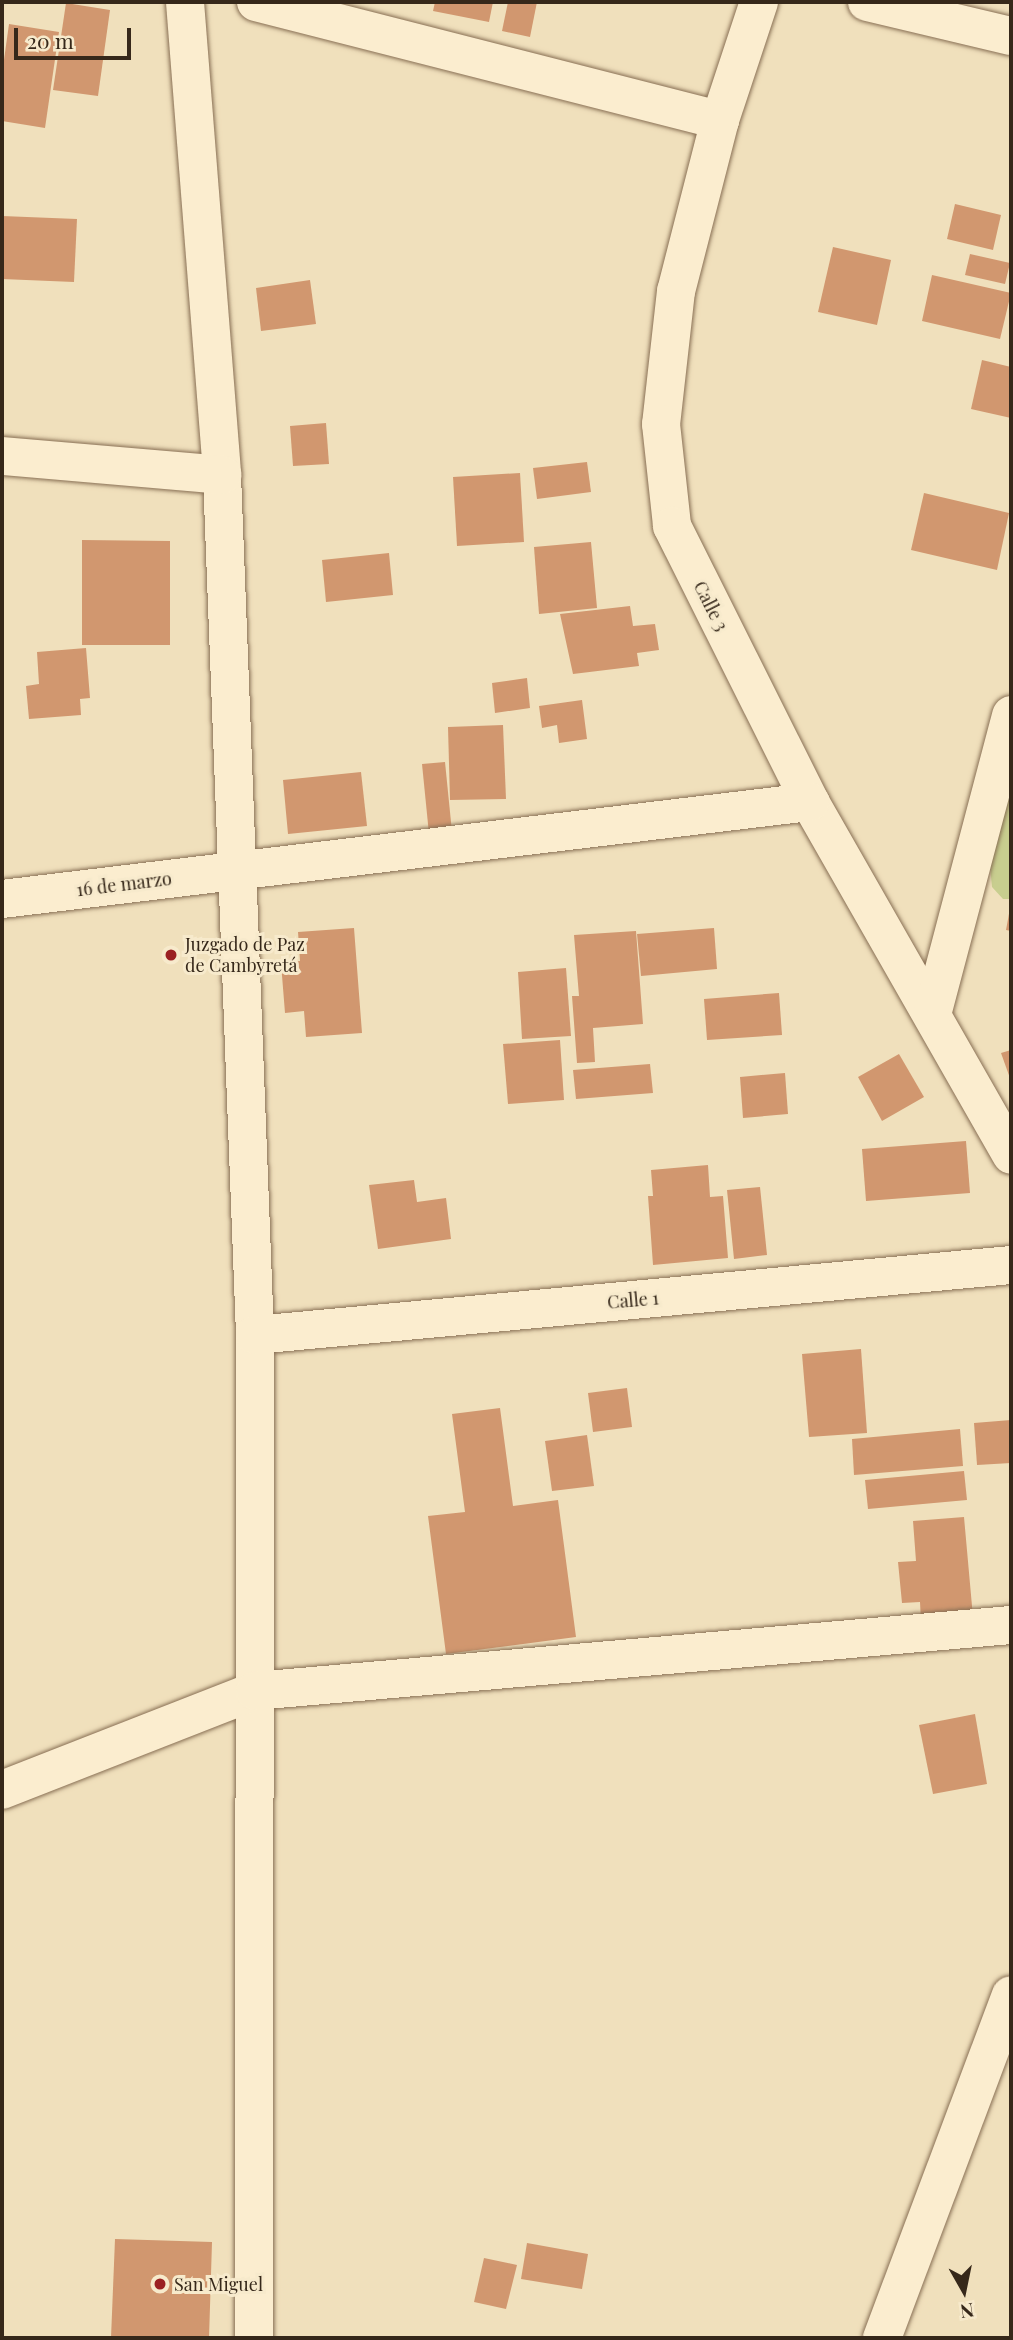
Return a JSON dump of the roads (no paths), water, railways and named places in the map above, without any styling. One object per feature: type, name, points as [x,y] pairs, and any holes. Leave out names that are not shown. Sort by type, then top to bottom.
[{"type":"street","points":[[185,2],[222,475],[243,869],[255,1335],[254,2338]]},
{"type":"street","points":[[256,2],[720,120]]},
{"type":"street","name":"Calle 3","points":[[759,2],[720,120],[676,291],[661,424],[672,526],[810,802],[933,1011],[1011,1156]]},
{"type":"street","points":[[867,2],[1011,36]]},
{"type":"street","points":[[2,456],[222,475]]},
{"type":"street","points":[[933,1011],[1011,715]]},
{"type":"street","name":"16 de marzo","points":[[2,899],[810,802]]},
{"type":"street","name":"Calle 1","points":[[255,1335],[1011,1265]]},
{"type":"street","points":[[2,1790],[256,1691],[1011,1625]]},
{"type":"street","points":[[882,2338],[1011,1995]]},
{"type":"place","name":"Juzgado de Paz de Cambyretá","points":[[171,955]]},
{"type":"place","name":"San Miguel","points":[[160,2284]]}]
